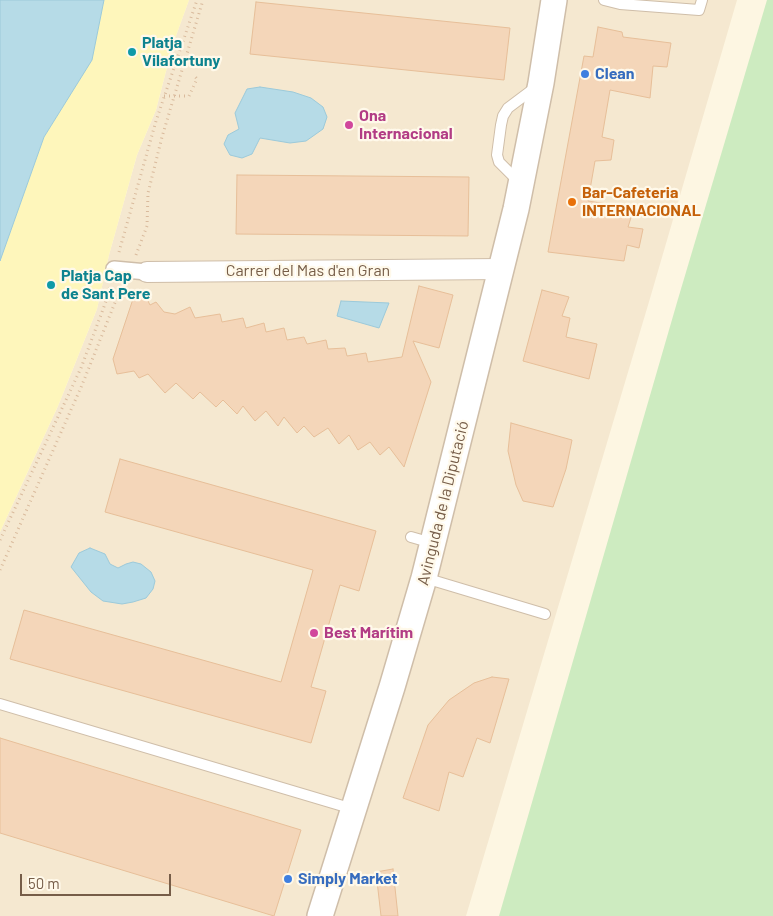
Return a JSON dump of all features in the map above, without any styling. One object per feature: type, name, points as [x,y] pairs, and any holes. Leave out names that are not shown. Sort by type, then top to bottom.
[{"type":"street","name":"Avinguda de la Diputació","points":[[320,916],[424,578],[422,540],[502,269],[541,83],[554,0]]},
{"type":"street","name":"Avinguda de la Diputació","points":[[541,83],[562,0]]},
{"type":"street","name":"Carrer del Mas d'en Gran","points":[[114,270],[147,272],[502,269]]},
{"type":"lane","points":[[604,0],[620,4],[699,10],[702,0]]},
{"type":"lane","points":[[424,578],[545,614]]},
{"type":"lane","points":[[0,704],[354,810]]},
{"type":"path","points":[[0,540],[81,368],[108,296],[164,96],[197,0]]},
{"type":"path","points":[[164,96],[189,96],[197,79],[194,75]]},
{"type":"shaded area","points":[[189,0],[737,0],[466,916],[0,916],[0,532],[58,406],[97,309],[109,255],[137,155],[156,110],[173,44]]},
{"type":"green space","points":[[767,0],[773,0],[773,916],[499,916],[678,299]]},
{"type":"sand","name":"Platja Cap de Sant Pere","points":[[104,0],[189,0],[173,44],[156,110],[137,155],[109,255],[97,309],[58,406],[0,532],[0,261],[44,137],[91,60]]},
{"type":"water","points":[[0,0],[104,0],[92,60],[44,137],[0,261]]},
{"type":"water","points":[[260,87],[293,92],[311,98],[323,107],[327,117],[323,129],[306,141],[290,143],[260,138],[252,154],[242,158],[230,155],[224,144],[228,135],[239,129],[235,113],[247,89]]},
{"type":"water","points":[[341,301],[389,303],[379,328],[337,316]]},
{"type":"water","points":[[90,548],[105,554],[110,564],[118,568],[133,562],[141,564],[151,572],[155,581],[153,589],[146,598],[133,602],[122,604],[103,601],[91,592],[71,567],[79,553]]},
{"type":"building","points":[[256,2],[510,28],[504,80],[250,54]]},
{"type":"building","points":[[598,27],[622,32],[623,37],[671,43],[667,67],[653,66],[650,98],[610,90],[602,137],[614,140],[611,160],[595,161],[588,201],[634,208],[628,227],[643,229],[639,248],[627,245],[624,261],[548,252],[584,56],[593,57]]},
{"type":"building","points":[[237,175],[469,177],[468,236],[236,234]]},
{"type":"building","points":[[419,286],[453,295],[439,348],[413,341],[431,382],[404,467],[389,447],[380,455],[370,442],[358,450],[349,435],[339,444],[328,428],[314,437],[304,426],[297,433],[284,417],[278,426],[266,411],[255,421],[243,406],[237,414],[223,400],[216,407],[200,392],[193,399],[176,383],[165,393],[148,374],[139,378],[134,371],[117,374],[113,359],[133,299],[144,293],[150,305],[156,302],[164,312],[175,314],[190,307],[195,318],[220,314],[222,322],[243,318],[246,328],[264,323],[266,332],[284,328],[287,340],[304,337],[307,344],[326,340],[328,349],[345,348],[347,356],[366,353],[368,362],[402,357]]},
{"type":"building","points":[[542,290],[569,297],[562,316],[570,318],[566,337],[597,344],[589,379],[523,361]]},
{"type":"building","points":[[511,423],[572,440],[566,469],[553,507],[523,501],[516,485],[508,451]]},
{"type":"building","points":[[120,459],[376,531],[359,591],[340,585],[311,687],[326,691],[311,743],[10,659],[24,610],[281,682],[313,570],[105,512]]},
{"type":"building","points":[[492,677],[509,679],[490,743],[477,738],[463,777],[449,772],[439,811],[403,798],[428,725],[449,700],[474,683]]},
{"type":"building","points":[[0,738],[301,830],[274,916],[0,833]]},
{"type":"building","points":[[393,869],[398,916],[381,916],[376,872]]},
{"type":"place","name":"Platja Vilafortuny","points":[[132,52]]},
{"type":"place","name":"Clean","points":[[585,74]]},
{"type":"place","name":"Ona Internacional","points":[[349,125]]},
{"type":"place","name":"Bar-Cafeteria INTERNACIONAL","points":[[572,202]]},
{"type":"place","name":"Platja Cap de Sant Pere","points":[[51,285]]},
{"type":"place","name":"Best Marítim","points":[[314,633]]},
{"type":"place","name":"Simply Market","points":[[288,879]]}]
